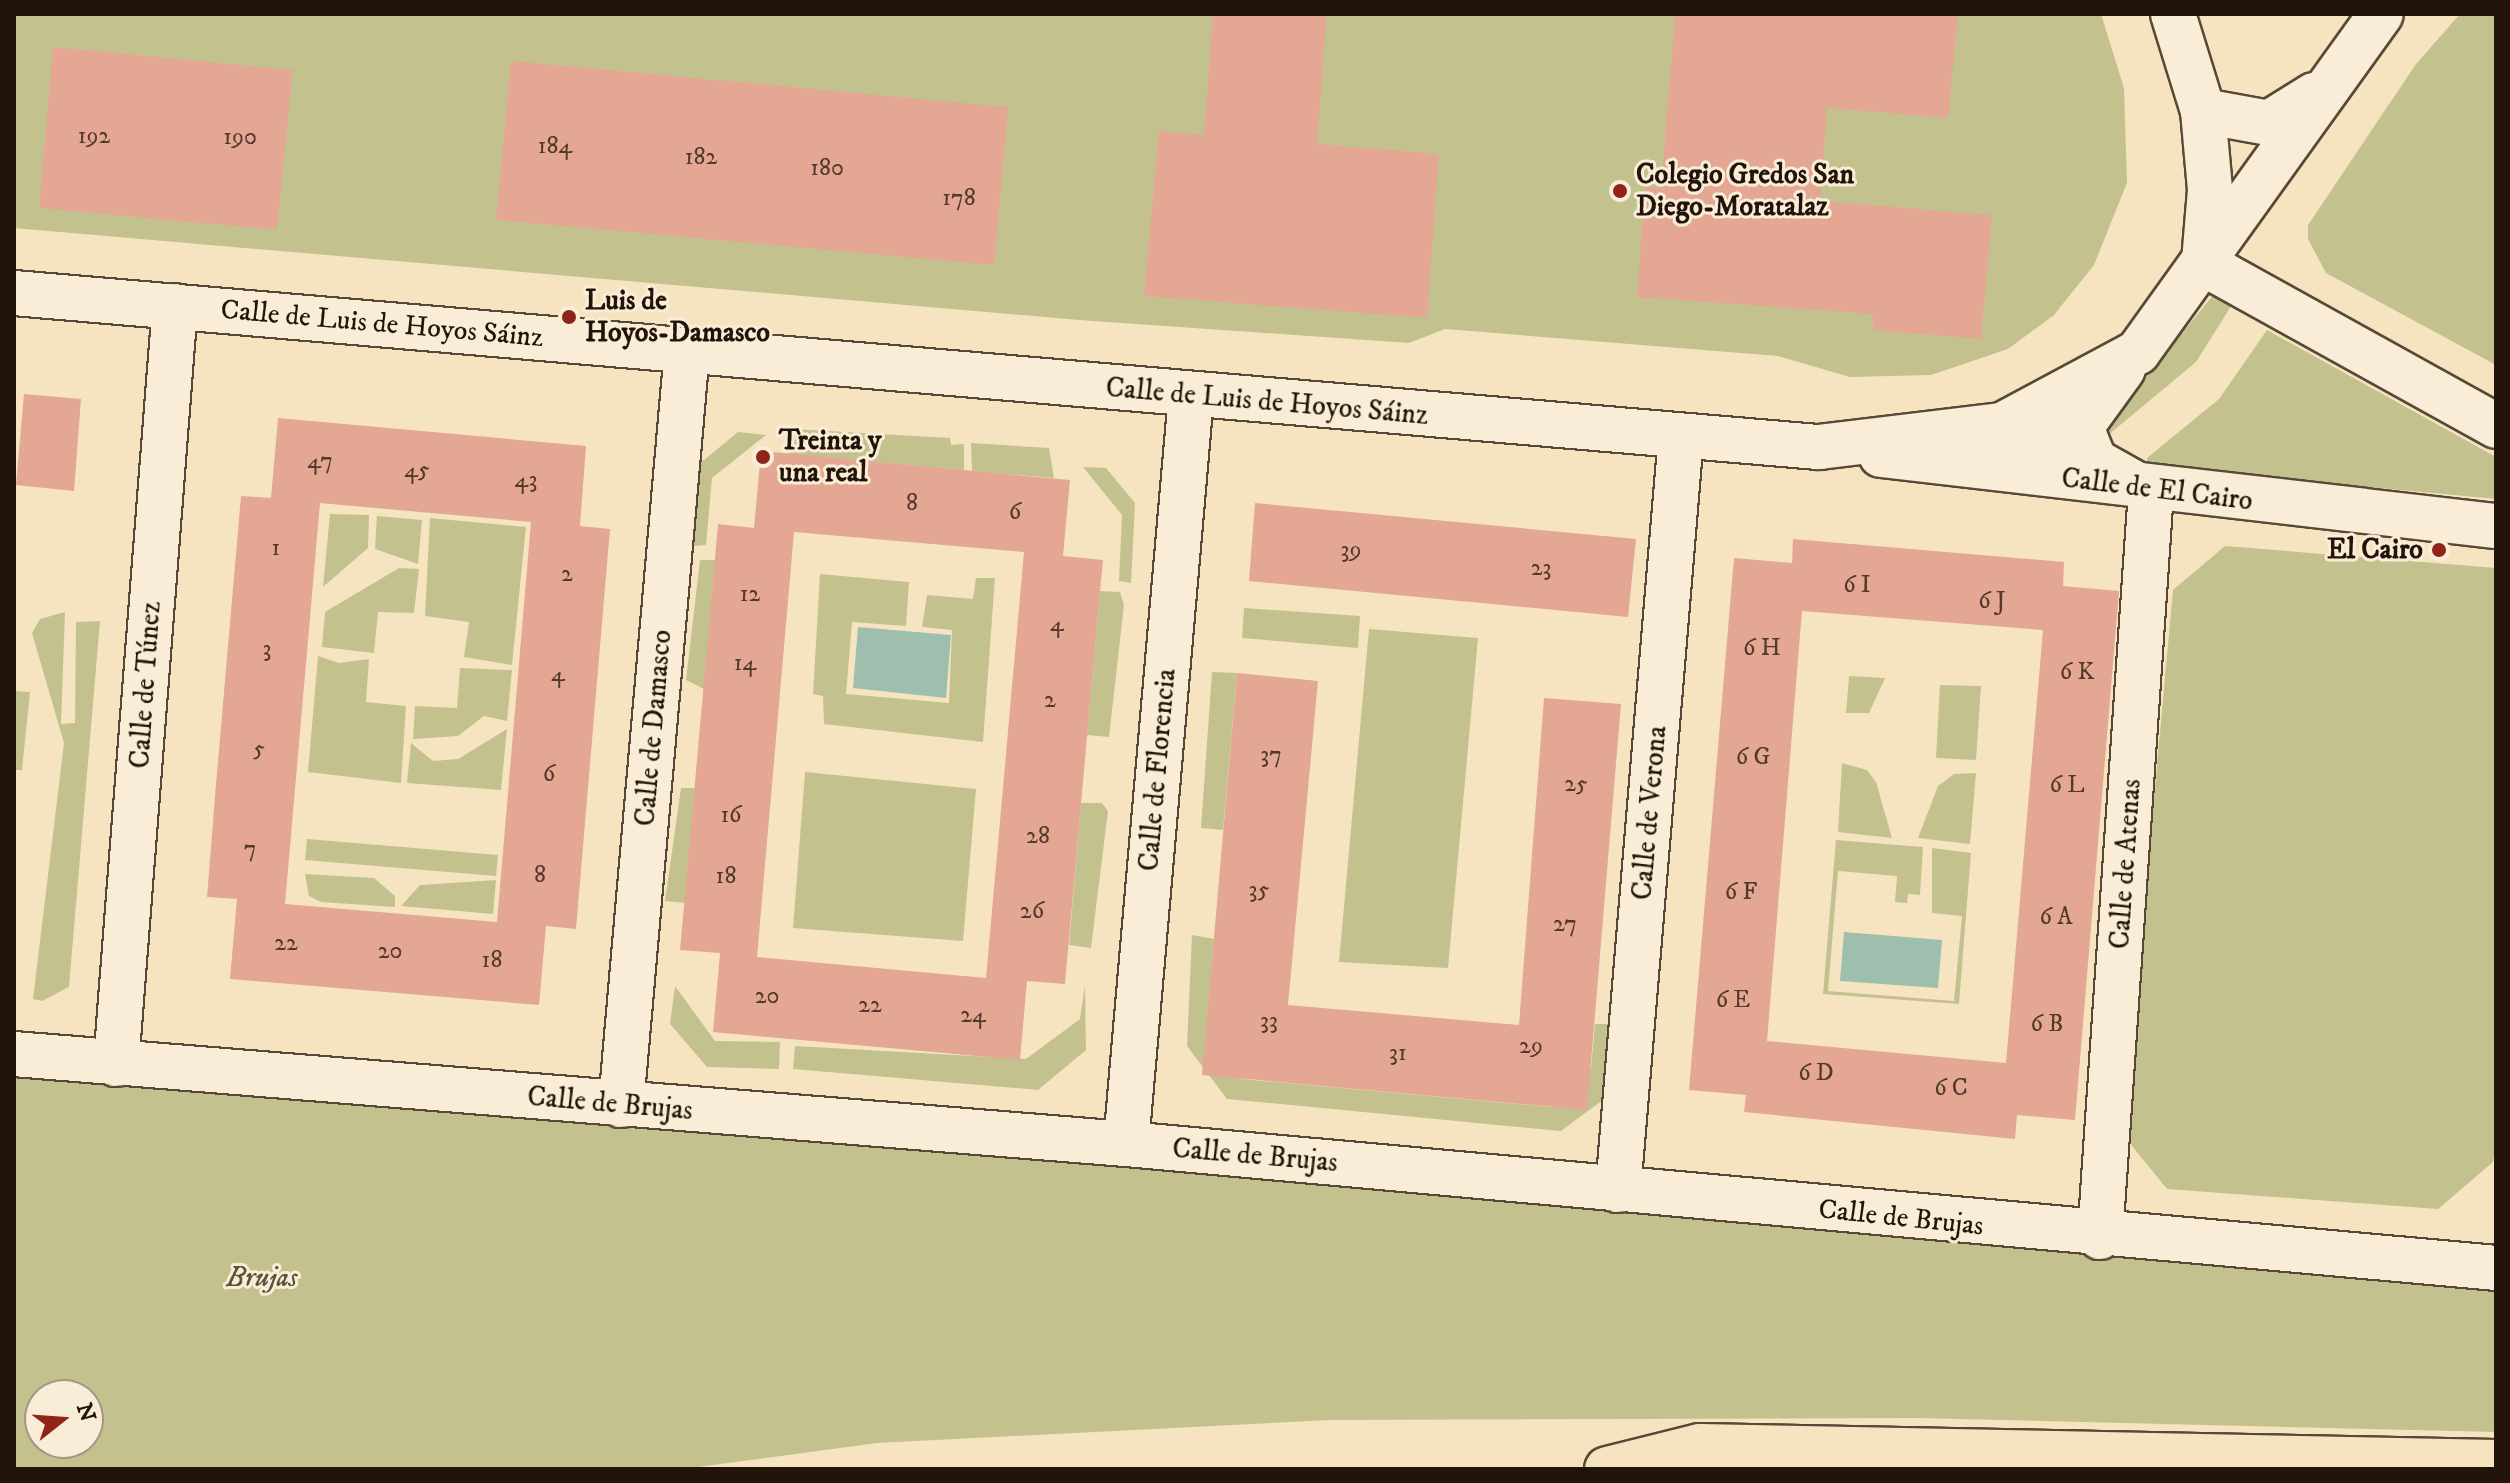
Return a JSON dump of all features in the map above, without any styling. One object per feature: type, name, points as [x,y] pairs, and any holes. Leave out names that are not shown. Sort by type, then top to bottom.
[{"type":"highway","points":[[1607,1469],[1700,1446],[2496,1462]]},
{"type":"street","points":[[2173,14],[2203,111],[2210,190],[2204,264],[2496,426]]},
{"type":"street","name":"Calle de Luis de Hoyos Sáinz","points":[[14,293],[1191,396],[1819,447],[2002,425],[2138,352],[2381,14]]},
{"type":"street","points":[[2203,111],[2269,123],[2326,87]]},
{"type":"street","name":"Calle de Túnez","points":[[116,1064],[175,306]]},
{"type":"street","name":"Calle de Damasco","points":[[621,1105],[687,351]]},
{"type":"street","points":[[1975,468],[2081,427],[2138,352]]},
{"type":"street","name":"Calle de Florencia","points":[[1126,1144],[1191,396]]},
{"type":"street","points":[[2081,427],[2095,461],[2151,491]]},
{"type":"street","name":"Calle de Verona","points":[[1618,1190],[1681,436]]},
{"type":"street","name":"Calle de El Cairo","points":[[1819,447],[2151,491],[2496,526]]},
{"type":"street","name":"Calle de Atenas","points":[[2100,1237],[2151,491]]},
{"type":"street","name":"Calle de Brujas","points":[[14,1054],[1126,1144],[2100,1237],[2496,1268]]},
{"type":"green space","points":[[14,14],[2101,14],[2124,88],[2127,183],[2094,265],[2054,315],[2008,349],[1931,375],[1850,377],[1778,356],[1445,329],[1409,343],[1079,320],[14,228]]},
{"type":"green space","points":[[2460,14],[2496,14],[2496,365],[2326,273],[2308,239],[2308,225],[2416,64]]},
{"type":"green space","points":[[2215,293],[2233,303],[2196,362],[2095,446],[2092,425],[2162,357]]},
{"type":"green space","points":[[2267,330],[2496,457],[2496,499],[2148,466],[2147,458],[2219,399]]},
{"type":"green space","points":[[793,429],[950,438],[951,445],[964,444],[964,470],[789,454]]},
{"type":"green space","points":[[738,432],[766,435],[712,478],[706,545],[693,546],[698,465]]},
{"type":"green space","points":[[971,443],[1049,448],[1054,478],[972,471]]},
{"type":"green space","points":[[1083,467],[1106,468],[1135,503],[1131,583],[1119,581],[1122,515]]},
{"type":"green space","points":[[330,514],[369,515],[368,548],[323,587]]},
{"type":"green space","points":[[377,516],[422,520],[418,564],[375,549]]},
{"type":"green space","points":[[430,518],[526,527],[512,665],[464,657],[469,622],[425,616]]},
{"type":"green space","points":[[2225,546],[2496,568],[2496,1141],[2493,1162],[2438,1209],[2167,1189],[2132,1146],[2125,1116],[2173,590]]},
{"type":"green space","points":[[700,560],[715,560],[704,689],[686,680]]},
{"type":"green space","points":[[399,568],[419,569],[414,613],[378,612],[374,653],[322,647],[325,612]]},
{"type":"green space","points":[[820,574],[909,582],[906,626],[852,622],[846,694],[949,703],[952,630],[922,627],[927,595],[973,599],[976,578],[995,578],[983,742],[824,724],[823,696],[813,694]]},
{"type":"green space","points":[[1100,591],[1120,592],[1124,605],[1109,737],[1087,735]]},
{"type":"green space","points":[[1244,608],[1360,616],[1358,648],[1242,638]]},
{"type":"green space","points":[[65,612],[61,724],[75,723],[76,622],[100,621],[69,987],[42,1001],[33,999],[64,743],[32,633],[40,619]]},
{"type":"green space","points":[[1369,629],[1478,638],[1448,968],[1339,962]]},
{"type":"green space","points":[[318,656],[339,663],[369,659],[366,702],[406,706],[401,783],[308,772]]},
{"type":"green space","points":[[460,668],[512,670],[507,721],[484,716],[458,736],[413,739],[415,706],[457,708]]},
{"type":"green space","points":[[1212,672],[1237,673],[1223,830],[1201,828]]},
{"type":"green space","points":[[1849,676],[1885,678],[1869,713],[1846,713]]},
{"type":"green space","points":[[1940,685],[1981,686],[1976,760],[1936,758]]},
{"type":"green space","points":[[14,691],[30,692],[22,770],[14,770]]},
{"type":"green space","points":[[507,729],[501,790],[407,783],[411,743],[433,761],[458,759]]},
{"type":"green space","points":[[1842,763],[1867,770],[1876,782],[1892,838],[1838,832]]},
{"type":"green space","points":[[805,772],[976,789],[963,941],[793,928]]},
{"type":"green space","points":[[1976,773],[1970,844],[1918,838],[1938,786],[1954,774]]},
{"type":"green space","points":[[681,788],[695,788],[685,903],[665,901]]},
{"type":"green space","points":[[1081,803],[1102,803],[1108,811],[1091,948],[1069,945]]},
{"type":"green space","points":[[307,839],[498,855],[496,876],[305,860]]},
{"type":"green space","points":[[1836,840],[1923,847],[1920,895],[1908,894],[1907,903],[1895,902],[1897,876],[1838,871],[1828,991],[1954,1001],[1962,916],[1932,913],[1932,848],[1971,853],[1959,1004],[1823,994]]},
{"type":"green space","points":[[305,874],[374,878],[395,896],[395,907],[321,902],[309,896]]},
{"type":"green space","points":[[496,880],[493,914],[401,906],[420,885]]},
{"type":"green space","points":[[1192,935],[1214,939],[1206,1035],[1242,1079],[1552,1107],[1591,1068],[1595,1024],[1622,1024],[1619,1088],[1561,1131],[1227,1099],[1187,1046]]},
{"type":"green space","points":[[1085,985],[1086,1050],[1038,1090],[793,1069],[795,1046],[1026,1059],[1080,1019]]},
{"type":"green space","points":[[675,986],[715,1041],[780,1042],[779,1069],[707,1067],[670,1024]]},
{"type":"green space","name":"Brujas","points":[[14,1066],[2496,1281],[2496,1432],[1915,1418],[1330,1420],[877,1443],[683,1469],[14,1469]]},
{"type":"shaded area","points":[[858,627],[951,635],[946,698],[853,688]]},
{"type":"shaded area","points":[[1844,932],[1942,940],[1938,988],[1840,981]]},
{"type":"building","points":[[1213,14],[1327,14],[1317,144],[1439,154],[1427,318],[1144,296],[1159,131],[1204,135]]},
{"type":"building","points":[[1675,14],[1958,14],[1948,118],[1827,108],[1820,201],[1992,215],[1981,339],[1873,330],[1873,314],[1637,297],[1645,187],[1661,188]]},
{"type":"building","points":[[53,47],[293,70],[277,230],[39,208]]},
{"type":"building","points":[[511,61],[1008,107],[994,265],[496,220]]},
{"type":"building","points":[[24,394],[81,399],[74,491],[16,485]]},
{"type":"building","points":[[278,418],[586,446],[580,526],[610,529],[576,929],[546,926],[539,1005],[230,979],[237,899],[207,897],[215,796],[241,496],[271,498]],"holes":[[[320,503],[531,522],[497,922],[285,904]]]},
{"type":"building","points":[[761,451],[1070,480],[1063,556],[1103,560],[1065,984],[1027,981],[1020,1060],[713,1032],[720,953],[680,950],[718,524],[754,528]],"holes":[[[794,532],[1024,552],[986,978],[757,957]]]},
{"type":"building","points":[[1255,503],[1636,539],[1628,617],[1249,581]]},
{"type":"building","points":[[1793,539],[2064,562],[2063,586],[2119,591],[2075,1120],[2017,1115],[2015,1139],[1744,1112],[1746,1095],[1689,1090],[1734,558],[1792,563]],"holes":[[[1802,611],[2043,630],[2006,1063],[1767,1041]]]},
{"type":"building","points":[[1237,673],[1318,681],[1288,1005],[1519,1025],[1544,698],[1621,704],[1587,1110],[1202,1075]]},
{"type":"place","name":"Colegio Gredos San Diego-Moratalaz","points":[[1620,191]]},
{"type":"place","name":"Luis de Hoyos-Damasco","points":[[569,317]]},
{"type":"place","name":"Treinta y una real","points":[[763,457]]},
{"type":"place","name":"El Cairo","points":[[2439,550]]}]
